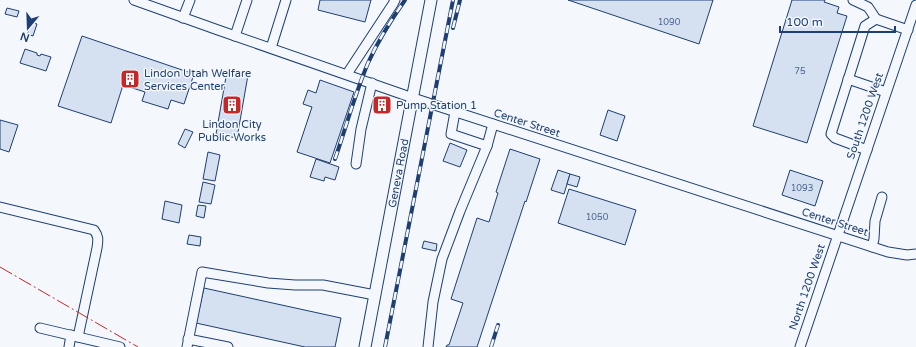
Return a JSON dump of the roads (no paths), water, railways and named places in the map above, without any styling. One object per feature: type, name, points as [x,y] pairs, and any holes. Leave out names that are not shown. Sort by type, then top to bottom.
[{"type":"main road","name":"Geneva Road","points":[[365,347],[431,0]]},
{"type":"street","name":"Center Street","points":[[134,0],[455,112],[872,247],[895,254],[916,254]]},
{"type":"street","points":[[184,18],[190,0]]},
{"type":"street","points":[[235,36],[247,0]]},
{"type":"street","points":[[270,48],[286,0]]},
{"type":"street","points":[[347,74],[395,0]]},
{"type":"street","points":[[853,0],[868,7],[876,19],[908,30]]},
{"type":"street","name":"South 1200 West","points":[[838,235],[886,92],[914,16],[916,5]]},
{"type":"street","points":[[867,150],[835,138],[831,134],[864,26],[876,19]]},
{"type":"street","points":[[848,79],[886,92]]},
{"type":"street","points":[[356,164],[361,129],[372,83]]},
{"type":"street","points":[[455,112],[451,134],[487,146]]},
{"type":"street","points":[[428,347],[433,302],[442,259],[487,146],[493,124]]},
{"type":"street","points":[[872,247],[875,221],[882,197]]},
{"type":"street","points":[[0,207],[94,230],[97,235],[97,248],[75,336],[69,347]]},
{"type":"street","name":"North 1200 West","points":[[800,347],[838,235]]},
{"type":"street","points":[[228,347],[187,343],[202,272],[268,283],[323,285],[375,295]]},
{"type":"street","points":[[40,328],[120,347]]},
{"type":"railway","points":[[335,159],[368,63],[385,31],[405,0]]},
{"type":"railway","points":[[385,347],[453,0]]},
{"type":"railway","points":[[453,28],[460,0]]},
{"type":"railway","points":[[491,347],[498,325]]},
{"type":"place","name":"Lindon Utah Welfare Services Center","points":[[130,79]]},
{"type":"place","name":"Lindon City Public Works","points":[[232,105]]},
{"type":"place","name":"Pump Station 1","points":[[382,105]]}]
